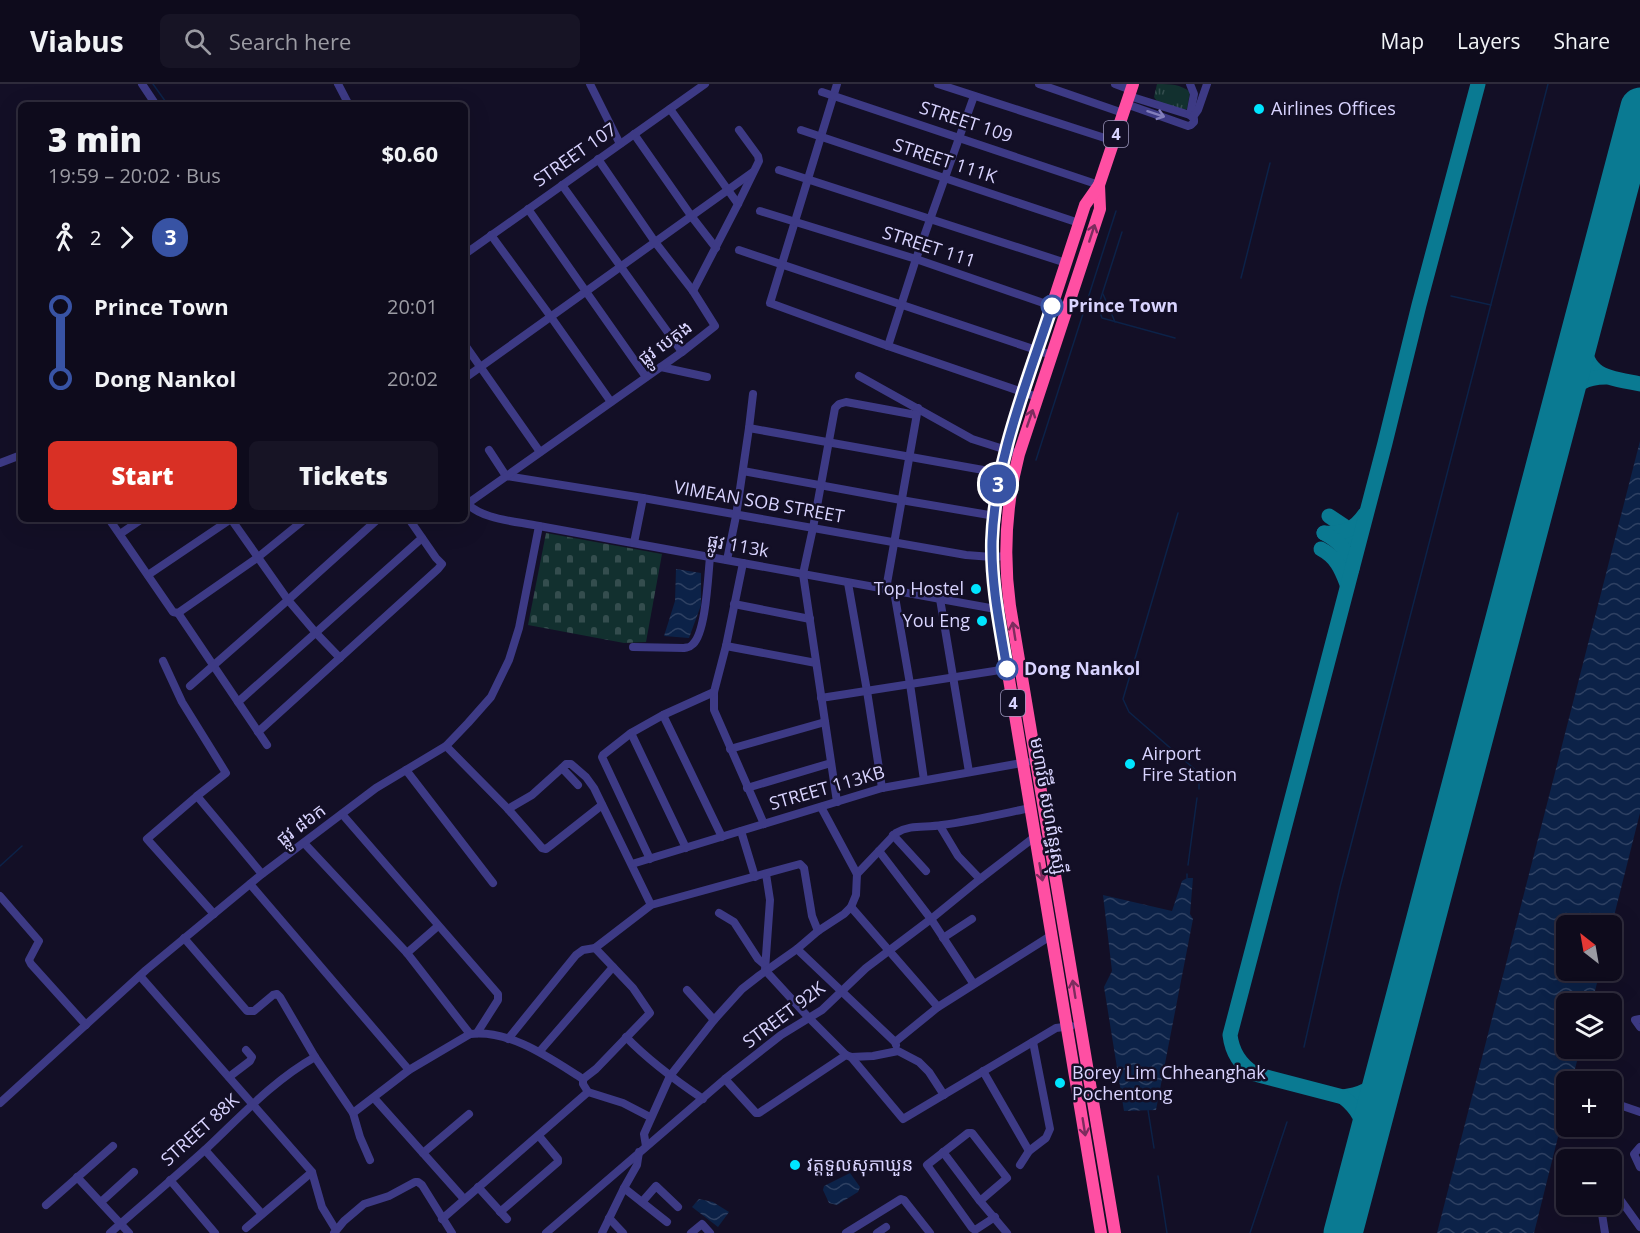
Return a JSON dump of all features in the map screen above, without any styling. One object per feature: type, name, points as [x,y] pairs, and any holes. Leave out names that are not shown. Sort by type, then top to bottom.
[{"type":"highway","name":"មហាវិថី សហព័ន្ធរុស្ស៊ី","points":[[1099,1233],[997,608],[992,557],[994,516],[1005,451],[1085,205],[1099,184],[1129,97]]},
{"type":"highway","name":"មហាវិថី សហព័ន្ធរុស្ស៊ី","points":[[1099,184],[1100,209],[1019,454],[1012,485],[1006,556],[1010,606],[1115,1231]]},
{"type":"street","points":[[142,84],[154,102]]},
{"type":"street","points":[[338,84],[348,102]]},
{"type":"street","points":[[590,84],[620,144]]},
{"type":"street","name":"STREET 107","points":[[468,252],[705,84]]},
{"type":"street","points":[[837,84],[770,303],[1037,397]]},
{"type":"street","points":[[938,84],[1114,141]]},
{"type":"street","points":[[1039,84],[1129,97],[1189,118]]},
{"type":"street","points":[[1115,84],[1129,97]]},
{"type":"street","points":[[1189,118],[1194,94],[1190,84]]},
{"type":"street","points":[[1189,118],[1198,110],[1207,84]]},
{"type":"street","name":"STREET 109","points":[[822,92],[1099,184]]},
{"type":"street","points":[[888,346],[944,177],[974,96]]},
{"type":"street","points":[[670,109],[738,204]]},
{"type":"street","points":[[693,291],[759,161],[758,156],[739,130]]},
{"type":"street","name":"STREET 111K","points":[[801,130],[1079,223]]},
{"type":"street","points":[[634,134],[716,248]]},
{"type":"street","name":"ផ្លូវ បេតុង","points":[[468,502],[661,367],[715,326],[693,291],[598,159]]},
{"type":"street","points":[[779,170],[1066,263]]},
{"type":"street","points":[[468,376],[753,172]]},
{"type":"street","points":[[562,185],[682,352]]},
{"type":"street","points":[[528,209],[646,377]]},
{"type":"street","name":"STREET 111","points":[[760,211],[1052,306]]},
{"type":"street","points":[[491,235],[611,402]]},
{"type":"street","points":[[739,250],[1051,356]]},
{"type":"street","points":[[468,349],[540,452]]},
{"type":"street","points":[[661,367],[707,377]]},
{"type":"street","points":[[859,376],[917,411],[972,440],[1019,454]]},
{"type":"street","points":[[727,560],[736,516],[753,393]]},
{"type":"street","points":[[837,802],[803,574],[835,408],[846,402],[917,411]]},
{"type":"street","points":[[917,411],[893,543],[890,590],[910,684],[924,780]]},
{"type":"street","points":[[749,428],[1000,473]]},
{"type":"street","points":[[489,450],[506,476]]},
{"type":"street","points":[[0,464],[18,456]]},
{"type":"street","points":[[743,471],[994,516]]},
{"type":"street","name":"VIMEAN SOB STREET","points":[[506,476],[966,555],[1006,556]]},
{"type":"street","points":[[634,543],[643,498]]},
{"type":"street","name":"ផ្លូវ 113k","points":[[468,505],[475,511],[487,515],[539,526],[990,608],[1010,606]]},
{"type":"street","points":[[112,522],[173,612],[178,613],[267,745]]},
{"type":"street","points":[[120,534],[138,522]]},
{"type":"street","points":[[148,575],[227,522]]},
{"type":"street","points":[[233,522],[288,600],[340,658]]},
{"type":"street","points":[[178,613],[257,558],[301,522]]},
{"type":"street","points":[[190,686],[375,522]]},
{"type":"street","points":[[258,732],[442,564],[411,522]]},
{"type":"street","name":"ផ្លូវ ៨៦ក","points":[[0,1103],[140,976],[262,874],[376,788],[446,746],[468,723],[491,697],[509,660],[519,628],[539,526]]},
{"type":"street","points":[[238,702],[422,538]]},
{"type":"street","points":[[633,647],[684,648],[693,644],[702,622],[710,557]]},
{"type":"street","points":[[742,563],[726,646],[714,692],[714,710],[764,824]]},
{"type":"street","points":[[848,583],[882,788]]},
{"type":"street","points":[[940,599],[969,772]]},
{"type":"street","points":[[734,604],[810,620]]},
{"type":"street","points":[[726,646],[816,663]]},
{"type":"street","points":[[163,661],[182,702],[226,773],[147,839],[214,914]]},
{"type":"street","points":[[821,698],[1020,667]]},
{"type":"street","points":[[650,859],[602,760],[603,754],[631,733],[663,715],[714,692]]},
{"type":"street","points":[[663,715],[722,837]]},
{"type":"street","points":[[730,749],[825,722]]},
{"type":"street","points":[[631,733],[686,848]]},
{"type":"street","points":[[446,746],[508,809],[542,848],[546,849],[602,805]]},
{"type":"street","name":"STREET 113KB","points":[[632,864],[882,788],[1036,760]]},
{"type":"street","points":[[747,788],[831,763]]},
{"type":"street","points":[[508,809],[531,795],[566,764],[571,764],[594,788],[651,905]]},
{"type":"street","points":[[562,768],[578,785]]},
{"type":"street","points":[[406,770],[493,883]]},
{"type":"street","points":[[197,796],[262,874]]},
{"type":"street","points":[[602,1233],[637,1165],[650,1117],[670,1076],[714,1020],[742,989],[765,968],[797,949],[851,907],[856,895],[857,874],[821,807]]},
{"type":"street","points":[[857,874],[893,835],[903,828],[940,826],[1030,808]]},
{"type":"street","points":[[342,814],[498,994],[498,1000],[474,1033],[409,1070],[353,1113]]},
{"type":"street","points":[[940,826],[958,856],[980,879]]},
{"type":"street","points":[[741,831],[755,877]]},
{"type":"street","points":[[893,835],[926,871]]},
{"type":"street","name":"STREET 92K","points":[[546,1233],[725,1079],[781,1035],[822,1010],[888,950],[931,920],[1032,839],[1049,836]]},
{"type":"street","points":[[304,843],[407,953],[474,1033],[508,1039],[540,1051],[583,1079]]},
{"type":"street","points":[[879,851],[931,920],[973,983]]},
{"type":"street","points":[[508,1039],[576,955],[583,950],[595,948],[651,905],[802,865],[812,916],[818,931]]},
{"type":"street","points":[[765,968],[770,900],[766,874]]},
{"type":"street","points":[[250,884],[409,1070]]},
{"type":"street","points":[[0,896],[39,940],[29,960],[86,1025]]},
{"type":"street","points":[[851,907],[938,1007]]},
{"type":"street","points":[[719,913],[734,922],[765,968],[809,1018],[849,1056],[903,1119],[1056,1028],[1080,1024]]},
{"type":"street","points":[[943,938],[972,919]]},
{"type":"street","points":[[407,953],[438,926]]},
{"type":"street","points":[[725,1079],[756,1113],[759,1113],[849,1056],[873,1056],[897,1047],[938,1007],[1052,935]]},
{"type":"street","points":[[184,938],[247,1011],[254,1011],[273,995],[277,994],[280,997],[315,1057],[353,1113],[370,1160]]},
{"type":"street","points":[[583,1079],[596,1070],[650,1012],[633,988],[595,948]]},
{"type":"street","points":[[797,949],[843,991],[897,1047],[919,1062],[929,1072],[944,1095]]},
{"type":"street","points":[[540,1051],[613,968]]},
{"type":"street","points":[[140,976],[312,1172],[322,1207],[334,1231],[364,1204],[418,1182],[452,1233]]},
{"type":"street","points":[[687,990],[714,1020]]},
{"type":"street","points":[[1640,1019],[1635,1020],[1640,1027]]},
{"type":"street","points":[[626,1037],[647,1059],[703,1098]]},
{"type":"street","points":[[1020,1165],[1029,1151],[1046,1138],[1050,1129],[1033,1042]]},
{"type":"street","points":[[229,1077],[250,1061],[252,1057],[246,1050]]},
{"type":"street","name":"STREET 88K","points":[[110,1233],[205,1150],[252,1104],[298,1066],[315,1057]]},
{"type":"street","points":[[983,1071],[1029,1151]]},
{"type":"street","points":[[583,1079],[588,1092],[623,1103],[650,1117]]},
{"type":"street","points":[[442,1219],[588,1092]]},
{"type":"street","points":[[374,1098],[464,1199]]},
{"type":"street","points":[[1622,1106],[1640,1112]]},
{"type":"street","points":[[423,1153],[469,1114]]},
{"type":"street","points":[[980,1201],[1007,1178],[972,1133],[927,1165],[969,1225],[975,1230],[995,1217]]},
{"type":"street","points":[[478,1187],[504,1216],[558,1162],[558,1159],[538,1136]]},
{"type":"street","points":[[46,1205],[113,1146]]},
{"type":"street","points":[[1640,1147],[1634,1154],[1640,1167]]},
{"type":"street","points":[[205,1150],[262,1214]]},
{"type":"street","points":[[943,1152],[1007,1233]]},
{"type":"street","points":[[100,1202],[134,1172]]},
{"type":"street","points":[[246,1228],[312,1172]]},
{"type":"street","points":[[77,1177],[129,1233]]},
{"type":"street","points":[[170,1180],[215,1233]]},
{"type":"street","points":[[642,1202],[656,1186],[678,1207]]},
{"type":"street","points":[[624,1188],[667,1222]]},
{"type":"street","points":[[846,1233],[901,1199],[930,1233]]},
{"type":"street","points":[[1622,1202],[1640,1227]]},
{"type":"street","points":[[1602,1215],[1605,1233]]},
{"type":"street","points":[[609,1218],[623,1233]]},
{"type":"street","points":[[691,1233],[702,1224],[710,1233]]},
{"type":"street","points":[[877,1233],[886,1227]]},
{"type":"street","points":[[1099,1233],[1115,1231]]},
{"type":"green space","points":[[1157,84],[1175,85],[1190,92],[1187,109],[1174,109],[1156,100],[1154,97]]},
{"type":"green space","points":[[546,533],[662,554],[646,642],[624,643],[528,625]]},
{"type":"water","points":[[1640,441],[1640,813],[1614,915],[1556,915],[1556,981],[1598,981],[1594,993],[1556,993],[1556,1059],[1578,1059],[1574,1071],[1556,1071],[1556,1137],[1558,1137],[1534,1233],[1437,1233]]},
{"type":"water","points":[[676,569],[701,573],[701,605],[689,638],[664,636],[675,601]]},
{"type":"water","points":[[1193,878],[1190,914],[1193,919],[1156,1110],[1124,1111],[1104,987],[1112,971],[1103,895],[1172,911],[1182,881]]},
{"type":"water","points":[[850,1173],[860,1187],[858,1192],[837,1205],[829,1203],[823,1190],[824,1186]]},
{"type":"water","points":[[699,1199],[713,1202],[729,1212],[718,1227],[692,1207]]},
{"type":"waterway","points":[[153,84],[166,102]]},
{"type":"waterway","points":[[1304,1047],[1340,887],[1548,84]]},
{"type":"waterway","points":[[1241,278],[1270,163]]},
{"type":"waterway","points":[[1036,460],[1116,211]]},
{"type":"waterway","points":[[1122,232],[1098,307],[1102,318],[1175,338]]},
{"type":"waterway","points":[[1103,294],[1115,322]]},
{"type":"waterway","points":[[1451,296],[1491,305]]},
{"type":"waterway","points":[[1178,513],[1123,699],[1129,712],[1199,773],[1199,789]]},
{"type":"waterway","points":[[1188,865],[1197,798]]},
{"type":"waterway","points":[[0,866],[22,846]]},
{"type":"waterway","points":[[1148,1110],[1154,1148]]},
{"type":"waterway","points":[[1250,1233],[1287,1122]]},
{"type":"waterway","points":[[1158,1176],[1167,1233]]},
{"type":"taxiway","points":[[1367,1140],[1360,1116],[1343,1097],[1255,1074],[1238,1058],[1230,1035],[1478,84]]},
{"type":"taxiway","points":[[1580,333],[1587,358],[1598,372],[1615,379],[1640,384]]},
{"type":"taxiway","points":[[1562,404],[1580,384],[1598,377],[1606,377]]},
{"type":"taxiway","points":[[1324,533],[1348,530],[1365,514]]},
{"type":"taxiway","points":[[1329,516],[1344,526],[1351,539]]},
{"type":"taxiway","points":[[1324,533],[1342,547],[1352,569]]},
{"type":"taxiway","points":[[1321,549],[1337,564],[1347,584]]},
{"type":"taxiway","points":[[1343,1097],[1365,1091],[1384,1078]]},
{"type":"runway","points":[[1343,1233],[1640,107]]},
{"type":"bus line","name":"3","points":[[1007,669],[994,590],[993,568],[992,540],[999,482],[1008,441],[1052,306]]},
{"type":"place","name":"Airlines Offices","points":[[1259,109]]},
{"type":"place","name":"Prince Town","points":[[1052,306]]},
{"type":"place","name":"Top Hostel","points":[[976,589]]},
{"type":"place","name":"You Eng","points":[[982,621]]},
{"type":"place","name":"Dong Nankol","points":[[1007,669]]},
{"type":"place","name":"Airport Fire Station","points":[[1130,764]]},
{"type":"place","name":"Borey Lim Chheanghak Pochentong","points":[[1060,1083]]},
{"type":"place","name":"វត្តទួលសុភាឃួន","points":[[795,1165]]}]
